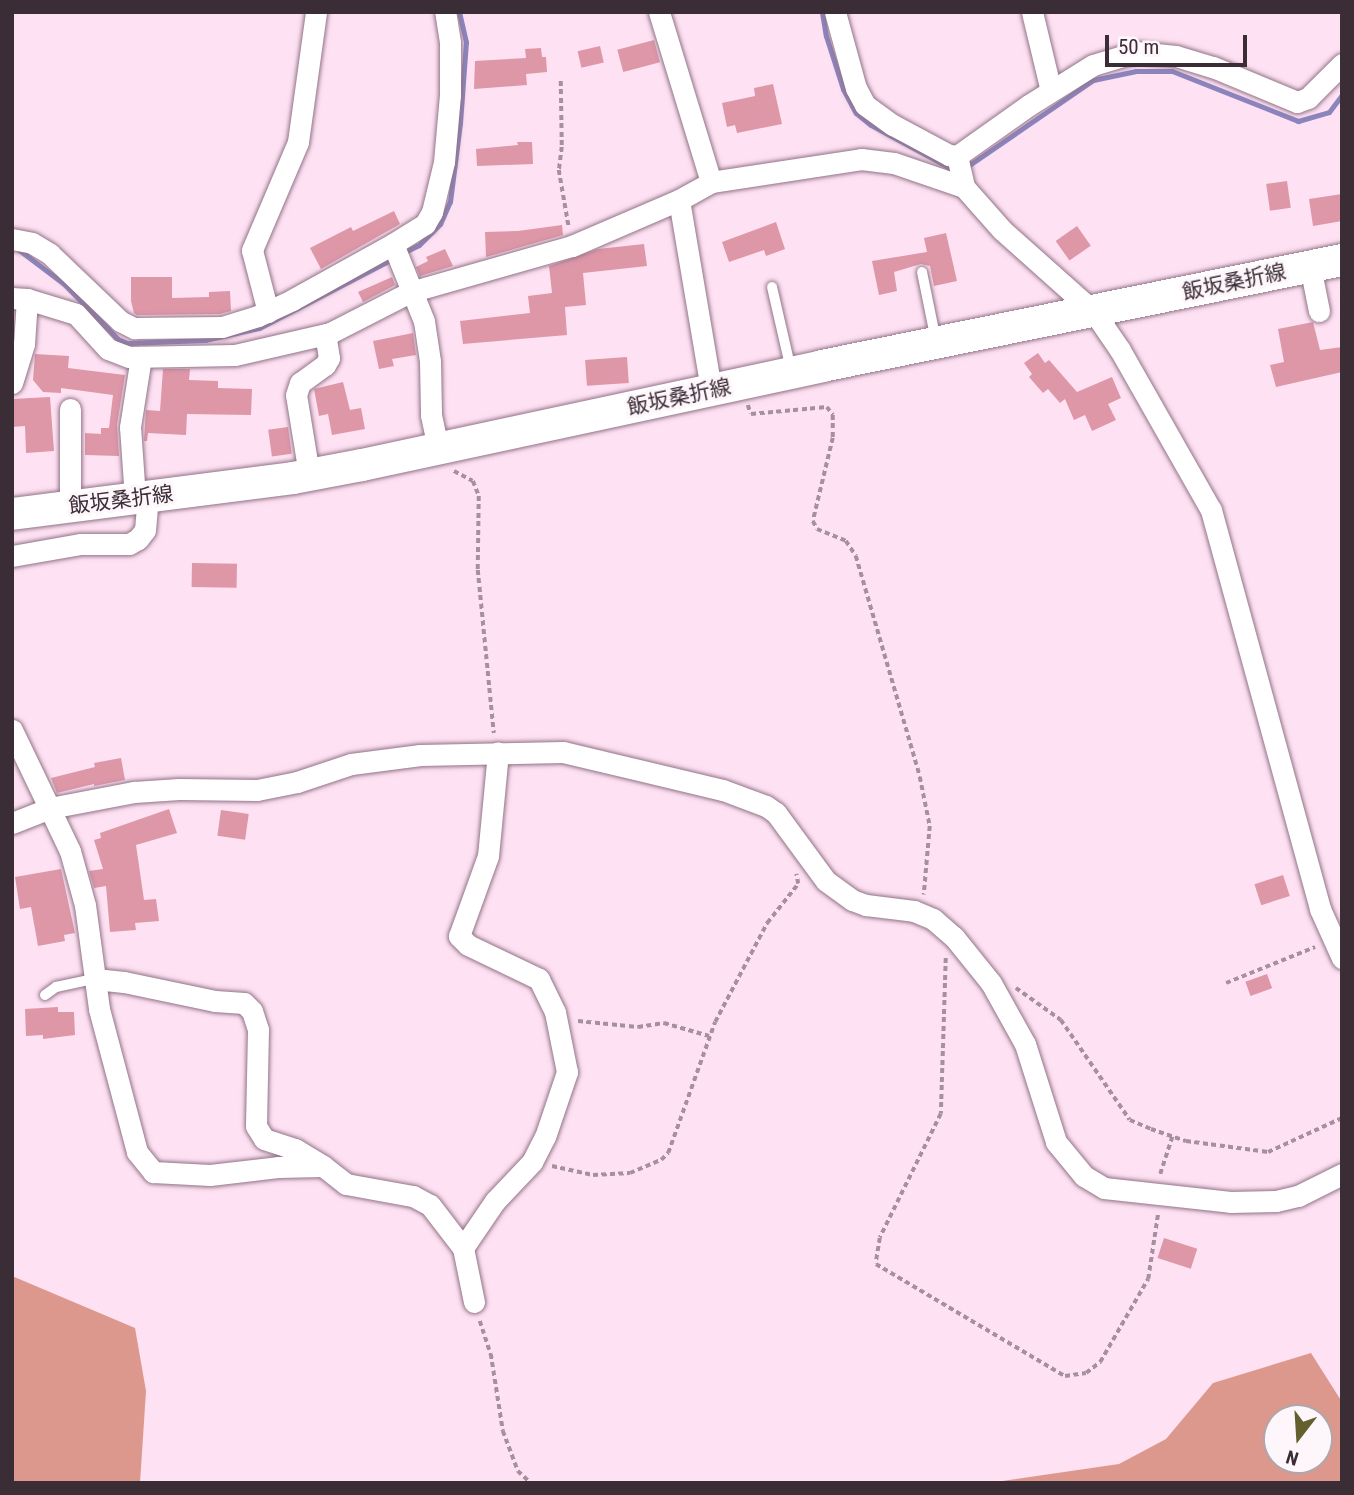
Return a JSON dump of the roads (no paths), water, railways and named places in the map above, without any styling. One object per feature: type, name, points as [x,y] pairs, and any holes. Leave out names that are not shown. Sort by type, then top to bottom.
[{"type":"main road","name":"飯坂桑折線","points":[[12,514],[309,474],[1342,260]]},
{"type":"street","points":[[268,312],[252,250],[298,142],[316,12]]},
{"type":"street","points":[[12,383],[24,344],[20,298],[76,314],[108,349],[222,327],[268,312],[397,254],[425,224],[436,204],[444,162],[450,95],[450,42],[445,12]]},
{"type":"street","points":[[659,12],[711,182]]},
{"type":"street","points":[[835,12],[856,89],[865,105],[893,125],[949,155],[1002,230],[1094,312],[1120,350],[1211,510],[1320,909],[1338,949]]},
{"type":"street","points":[[1032,12],[1051,91]]},
{"type":"street","points":[[132,345],[234,355],[325,334],[410,292],[572,246],[679,200],[711,182],[861,159],[960,171],[1051,91],[1093,65],[1136,52],[1176,56],[1213,67],[1297,102],[1308,98],[1342,64]]},
{"type":"street","points":[[679,200],[725,386]]},
{"type":"street","points":[[12,239],[32,243],[50,254],[120,321],[132,345],[130,427],[145,530],[138,539],[129,544],[81,544],[12,556]]},
{"type":"street","points":[[397,254],[410,292],[424,321],[430,361],[431,415],[438,449]]},
{"type":"street","points":[[1310,266],[1319,312]]},
{"type":"street","points":[[309,474],[296,395],[300,383],[325,365],[329,358],[325,334]]},
{"type":"street","points":[[70,409],[70,506]]},
{"type":"street","points":[[12,730],[71,852],[81,891],[99,1009],[137,1152],[153,1172],[210,1175],[278,1167],[323,1166]]},
{"type":"street","points":[[463,1248],[495,1201],[531,1162],[545,1136],[568,1072],[555,1012],[539,979],[468,945],[458,936],[488,856],[498,752]]},
{"type":"street","points":[[12,823],[50,808],[156,789],[257,790],[297,782],[351,764],[420,755],[564,752],[605,760],[748,799],[776,813],[827,881],[852,900],[921,914],[933,919],[954,937],[991,983],[1025,1044],[1056,1142],[1084,1177],[1104,1188],[1230,1202],[1276,1201],[1298,1196],[1342,1174]]},
{"type":"street","points":[[95,979],[124,982],[215,1001],[244,1003],[252,1011],[257,1030],[256,1126],[264,1139],[295,1149],[346,1184],[413,1196],[430,1205],[463,1248],[474,1302]]},
{"type":"lane","points":[[922,272],[936,343]]},
{"type":"lane","points":[[772,287],[792,372]]},
{"type":"lane","points":[[45,995],[56,987],[95,979]]},
{"type":"waterway","points":[[401,254],[419,245],[440,224],[450,202],[466,42],[459,12]]},
{"type":"waterway","points":[[822,12],[826,36],[843,89],[856,113],[871,125],[954,170]]},
{"type":"waterway","points":[[965,168],[1093,80],[1136,71],[1172,71],[1298,121],[1329,112],[1342,95]]},
{"type":"waterway","points":[[19,250],[64,284],[118,339],[127,343],[205,340],[259,328],[392,259]]}]
